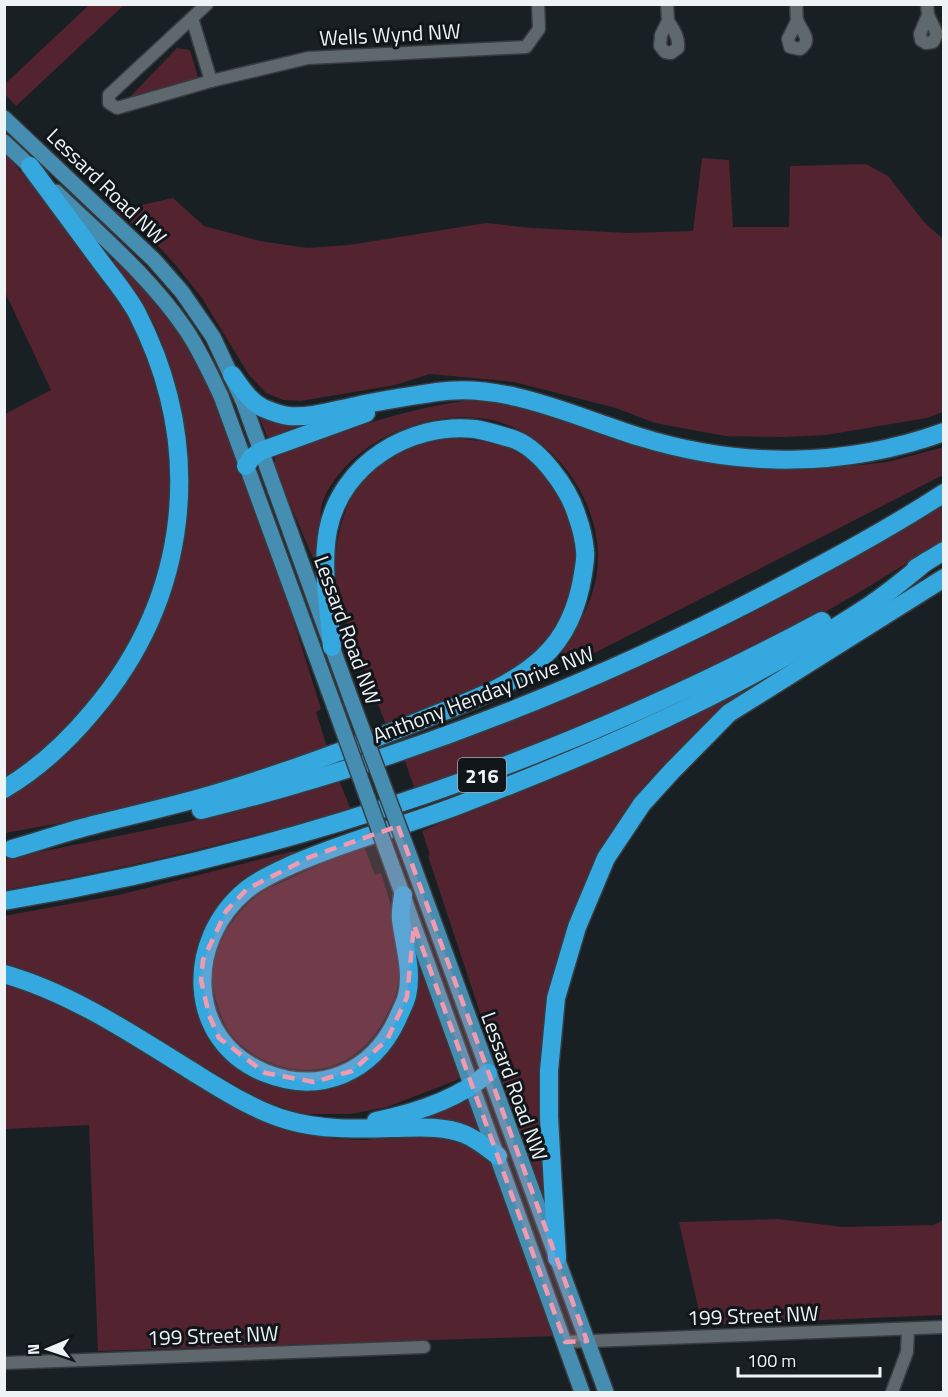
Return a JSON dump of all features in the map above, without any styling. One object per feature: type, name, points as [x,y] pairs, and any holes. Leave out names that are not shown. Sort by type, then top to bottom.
[{"type":"highway","points":[[4,789],[52,755],[108,693],[134,653],[149,626],[168,568],[177,520],[179,490],[178,460],[171,410],[165,383],[146,333],[126,296],[30,166]]},
{"type":"highway","points":[[232,375],[255,403],[290,416],[454,390],[511,396],[670,445],[711,454],[752,459],[838,458],[878,452],[944,432]]},
{"type":"highway","points":[[246,466],[252,457],[261,451],[413,397]]},
{"type":"highway","points":[[8,850],[218,793],[292,768],[442,712],[495,690],[523,674],[544,656],[572,618],[580,597],[586,554],[574,507],[547,464],[516,440],[477,429],[454,429],[411,437],[391,446],[372,460],[351,479],[337,502],[328,528],[325,574],[332,647]]},
{"type":"highway","name":"Anthony Henday Drive NW","points":[[8,850],[166,818],[259,795],[424,743],[516,710],[593,678],[714,621],[835,558],[944,493]]},
{"type":"highway","name":"216","points":[[4,901],[127,878],[254,848],[345,822],[474,778],[569,742],[693,687],[847,608],[944,551]]},
{"type":"highway","points":[[403,895],[401,917],[409,976],[407,997],[387,1040],[352,1071],[314,1082],[284,1079],[250,1066],[235,1055],[219,1038],[203,994],[201,980],[203,960],[210,938],[226,911],[247,889],[267,876],[310,857],[456,806],[563,764],[662,719],[778,661],[864,610],[927,561]]},
{"type":"highway","points":[[557,1258],[549,1117],[549,1071],[556,998],[577,927],[606,858],[642,804],[729,713],[944,578]]},
{"type":"highway","points":[[4,974],[51,991],[112,1023],[232,1096],[263,1111],[300,1124],[443,1129],[463,1133],[498,1156]]},
{"type":"highway","points":[[336,1127],[357,1125],[410,1112],[459,1094],[488,1073]]},
{"type":"main road","name":"Lessard Road NW","points":[[4,118],[168,275],[213,337],[232,375],[606,1392]]},
{"type":"main road","name":"Lessard Road NW","points":[[4,142],[141,275],[184,327],[200,353],[221,396],[582,1392]]},
{"type":"street","name":"Wells Wynd NW","points":[[207,4],[109,96],[108,103],[117,108],[211,81],[308,58],[526,47],[539,29],[538,4]]},
{"type":"street","points":[[667,4],[668,21]]},
{"type":"street","points":[[796,4],[797,21]]},
{"type":"street","points":[[192,18],[211,81]]},
{"type":"street","name":"199 Street NW","points":[[565,1342],[944,1327]]},
{"type":"street","points":[[892,1392],[908,1352],[908,1329]]},
{"type":"street","name":"199 Street NW","points":[[4,1363],[424,1347]]},
{"type":"highlighted area","points":[[398,826],[587,1341],[565,1342],[414,925],[407,997],[387,1040],[352,1071],[314,1082],[265,1073],[219,1038],[209,1015],[201,980],[203,960],[226,911],[247,889],[310,857]]},
{"type":"shaded area","points":[[89,5],[124,5],[16,106],[5,94],[5,84]]},
{"type":"shaded area","points":[[177,48],[190,50],[198,78],[127,100]]},
{"type":"shaded area","points":[[5,153],[88,251],[140,336],[157,386],[167,435],[170,490],[168,530],[160,566],[141,623],[127,649],[101,688],[77,717],[46,748],[5,779],[5,414],[51,390],[5,292]]},
{"type":"shaded area","points":[[702,158],[729,160],[733,227],[789,227],[790,166],[866,164],[888,176],[924,222],[943,239],[943,412],[927,418],[826,435],[725,436],[655,423],[616,408],[514,382],[430,374],[395,385],[301,401],[283,400],[266,393],[249,375],[202,298],[174,263],[150,237],[115,211],[173,198],[204,226],[260,241],[307,248],[349,245],[486,223],[629,233],[693,231]]},
{"type":"shaded area","points":[[116,259],[145,288],[169,318],[190,350],[209,386],[283,587],[321,709],[316,712],[327,747],[196,790],[72,821],[5,833],[5,800],[38,777],[99,719],[124,686],[146,650],[164,612],[177,572],[185,532],[188,481],[186,455],[173,378],[157,330],[113,261]]},
{"type":"shaded area","points":[[482,399],[525,406],[787,467],[850,466],[888,462],[944,447],[943,475],[567,667],[561,653],[585,611],[595,583],[598,557],[595,531],[587,505],[575,482],[558,460],[539,442],[516,429],[491,420],[467,417],[417,424],[393,433],[351,461],[335,480],[321,507],[319,564],[316,565],[275,469],[275,457],[280,453],[330,436],[405,413]]},
{"type":"shaded area","points":[[258,414],[312,423],[270,443]]},
{"type":"shaded area","points":[[455,438],[507,447],[535,462],[545,471],[574,520],[578,576],[554,640],[503,678],[388,730],[337,597],[335,562],[341,525],[355,491],[378,465],[414,444]]},
{"type":"shaded area","points":[[943,501],[943,542],[809,621],[698,675],[605,716],[415,790],[404,758],[518,717],[703,637],[793,590]]},
{"type":"shaded area","points":[[743,689],[748,689],[747,692],[678,752],[640,791],[605,844],[576,906],[555,972],[548,1004],[545,1034],[546,1212],[428,856],[430,855],[422,831]]},
{"type":"shaded area","points":[[339,780],[351,810],[179,854],[5,890],[5,859],[192,821]]},
{"type":"shaded area","points":[[364,846],[375,875],[381,873],[396,933],[398,979],[391,1007],[377,1032],[365,1046],[335,1065],[300,1070],[262,1059],[235,1039],[220,1013],[215,996],[213,969],[220,943],[243,908],[262,892]]},
{"type":"shaded area","points":[[294,851],[294,856],[215,913],[202,937],[194,963],[196,998],[263,1081],[368,1066],[418,966],[438,1011],[460,1075],[457,1080],[387,1107],[350,1114],[302,1114],[259,1099],[78,993],[5,964],[4,916],[123,894]]},
{"type":"shaded area","points":[[5,982],[69,1009],[251,1116],[291,1131],[335,1139],[367,1140],[419,1131],[450,1133],[488,1156],[496,1168],[558,1336],[98,1351],[89,1125],[5,1129]]},
{"type":"shaded area","points":[[467,1098],[470,1100],[484,1136],[420,1122],[415,1117]]},
{"type":"shaded area","points":[[778,1219],[843,1227],[934,1225],[943,1220],[943,1315],[702,1325],[679,1222]]}]
